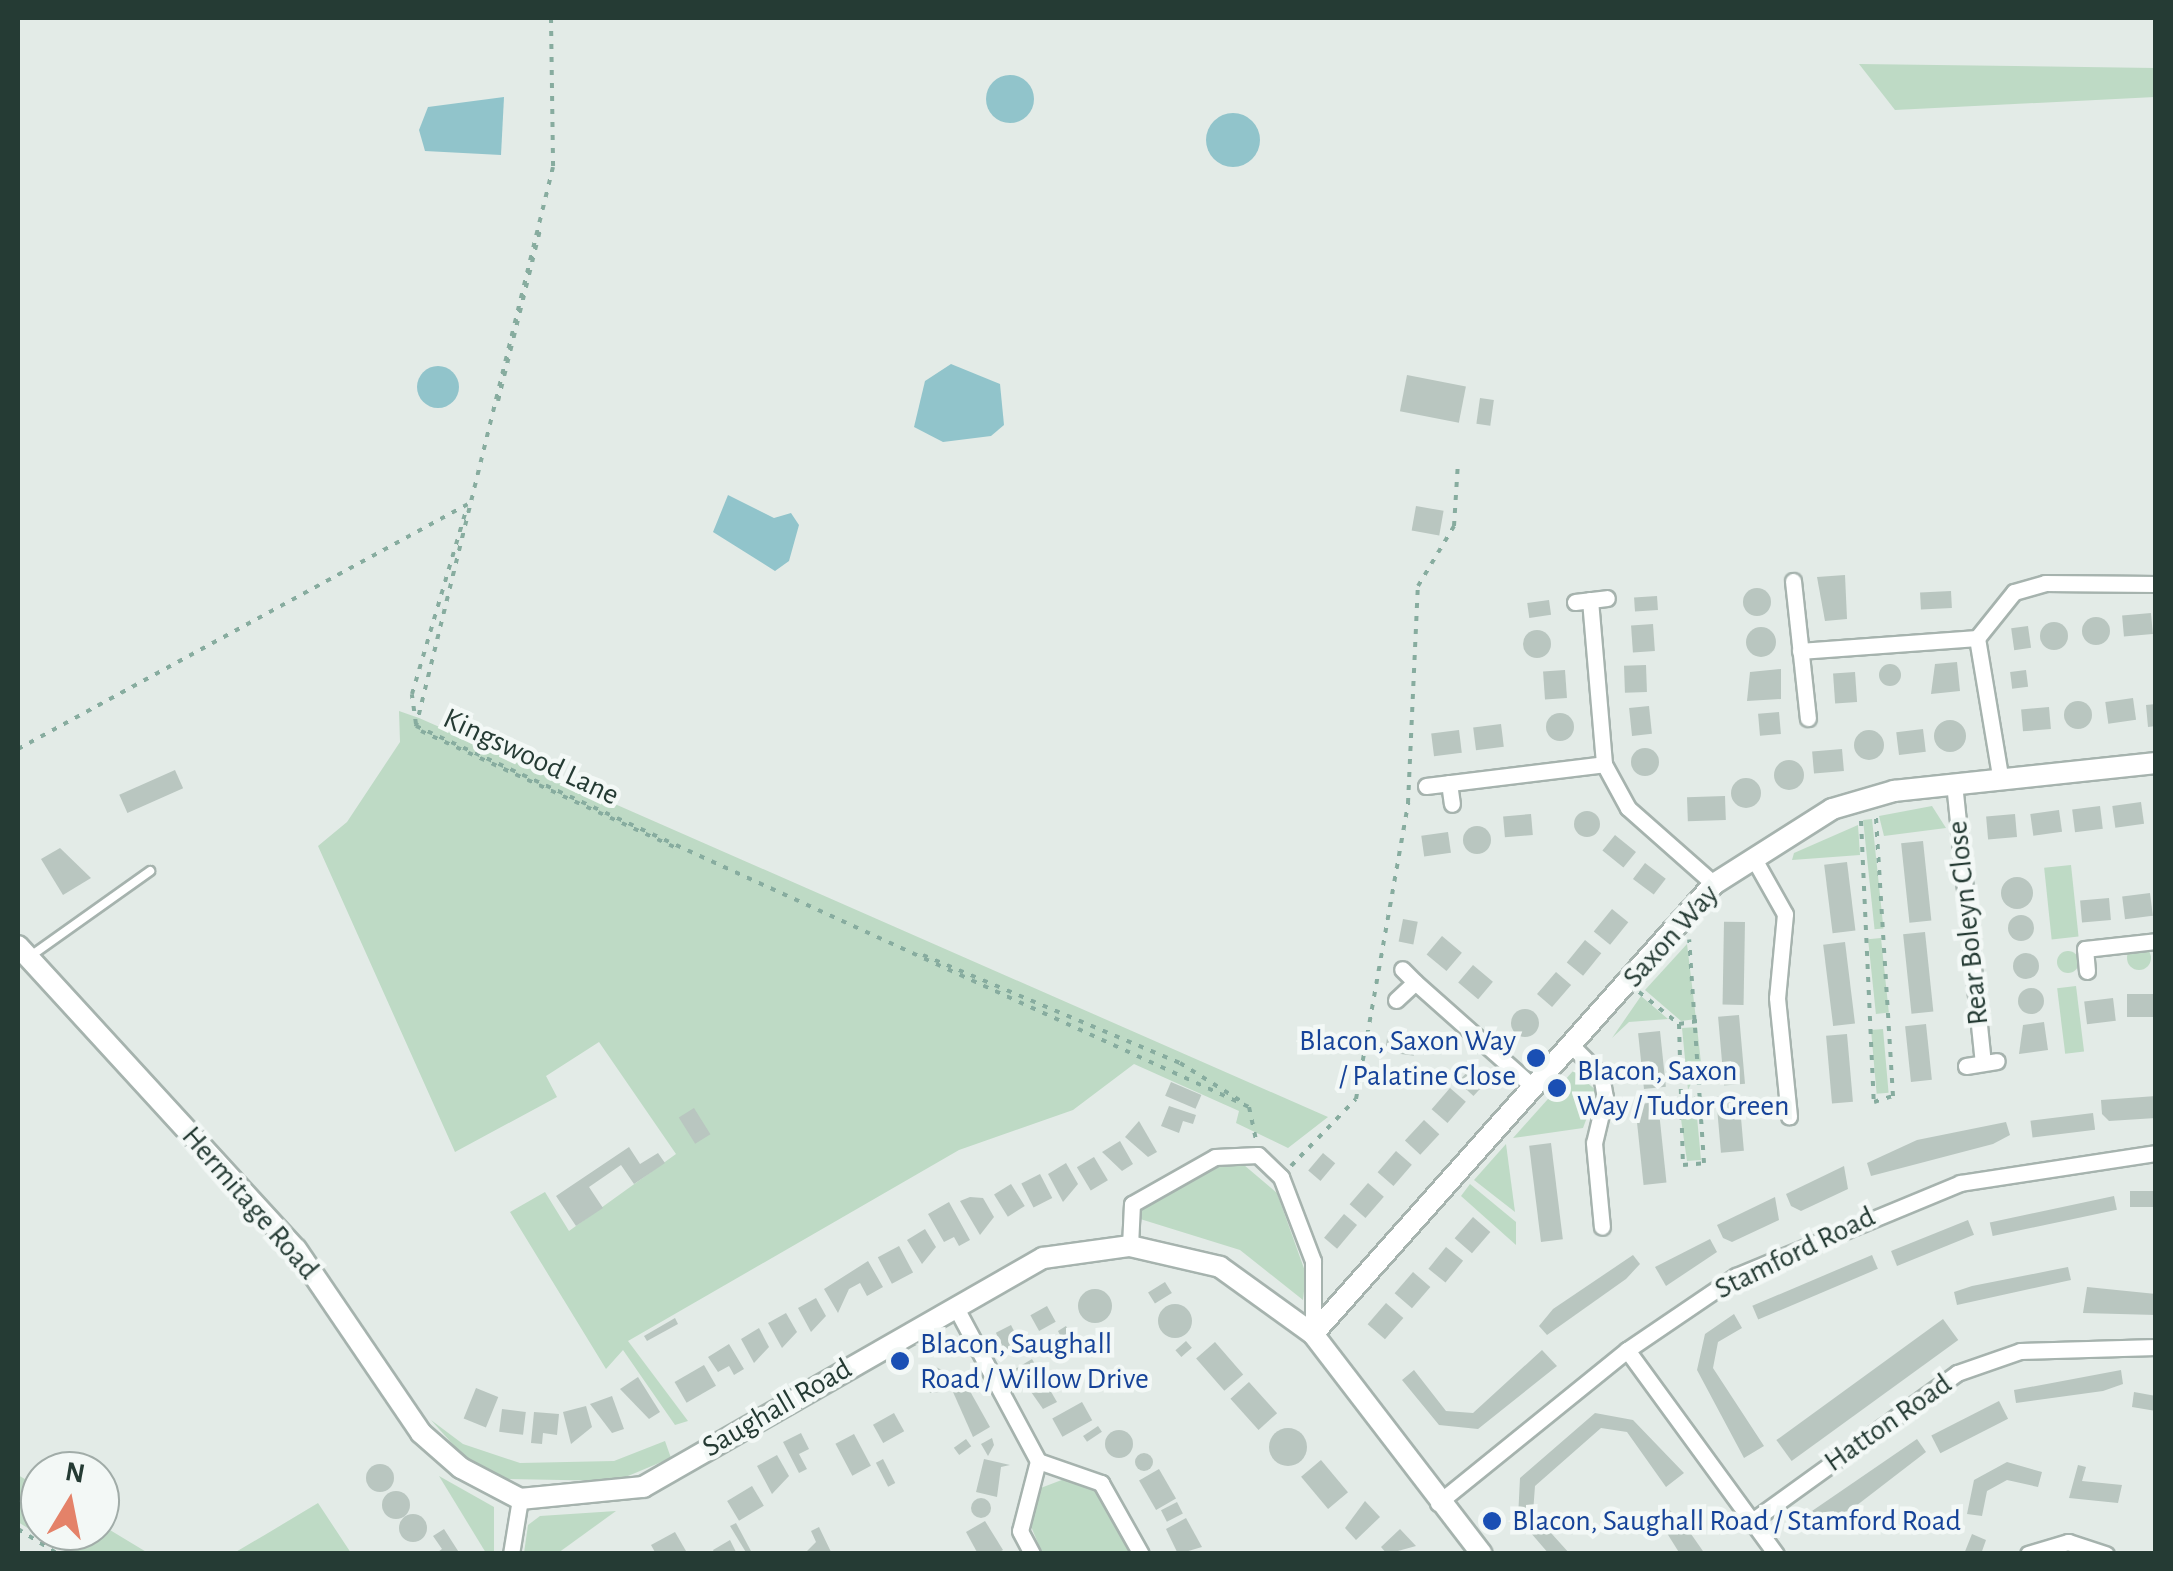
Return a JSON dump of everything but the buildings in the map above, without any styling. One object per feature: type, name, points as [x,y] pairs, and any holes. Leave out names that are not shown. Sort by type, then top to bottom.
[{"type":"street","points":[[1793,581],[1808,718]]},
{"type":"street","points":[[1800,651],[1977,638],[2014,592],[2045,583],[2156,584]]},
{"type":"street","points":[[1591,600],[1604,764],[1628,808],[1714,884]]},
{"type":"street","points":[[1977,638],[2000,776]]},
{"type":"street","name":"Saxon Way","points":[[1313,1334],[1714,884],[1867,799],[2000,776],[2156,763]]},
{"type":"street","points":[[1426,786],[1604,764]]},
{"type":"street","points":[[1449,783],[1452,804]]},
{"type":"street","name":"Rear Boleyn Close","points":[[1954,783],[1982,1063]]},
{"type":"street","points":[[1754,860],[1785,914],[1776,998],[1788,1109],[1768,1104]]},
{"type":"street","points":[[2087,971],[2085,949],[2156,941]]},
{"type":"street","name":"Hermitage Road","points":[[23,952],[296,1249],[421,1433],[460,1468],[520,1499]]},
{"type":"street","points":[[1402,968],[1532,1086]]},
{"type":"street","points":[[1396,1000],[1414,982]]},
{"type":"street","points":[[1572,1046],[1600,1076],[1605,1098],[1594,1143],[1602,1227]]},
{"type":"street","name":"Stamford Road","points":[[1438,1503],[1627,1350],[1736,1276],[1860,1217],[1960,1184],[2156,1152]]},
{"type":"street","points":[[1130,1246],[1132,1204],[1215,1157],[1254,1154],[1281,1177],[1314,1261],[1313,1334]]},
{"type":"street","points":[[1600,1208],[1620,1208]]},
{"type":"street","name":"Saughall Road","points":[[520,1499],[643,1487],[1042,1258],[1130,1246],[1220,1267],[1313,1334],[1438,1503],[1482,1554]]},
{"type":"street","points":[[955,1306],[1038,1462],[1020,1531],[1032,1554]]},
{"type":"street","name":"Hatton Road","points":[[1752,1521],[1958,1373],[2020,1351],[2156,1346]]},
{"type":"street","points":[[1627,1350],[1776,1554]]},
{"type":"street","points":[[1038,1462],[1100,1483],[1141,1554]]},
{"type":"street","points":[[510,1554],[520,1499]]},
{"type":"street","points":[[2028,1554],[2068,1542],[2106,1554]]},
{"type":"lane","points":[[23,952],[150,871]]},
{"type":"path","name":"Kingswood Lane","points":[[550,18],[553,166],[482,454],[412,694],[416,726],[796,900],[1180,1062],[1249,1108]]},
{"type":"path","points":[[416,726],[482,454]]},
{"type":"path","points":[[1281,1177],[1356,1099],[1408,803],[1418,586],[1454,526],[1458,463]]},
{"type":"path","points":[[18,748],[468,504]]},
{"type":"path","points":[[1867,799],[1893,1016],[1885,1023],[1872,1025]]},
{"type":"path","points":[[1867,799],[1874,1102],[1892,1096],[1885,1023]]},
{"type":"path","points":[[796,900],[1249,1108]]},
{"type":"path","points":[[1628,982],[1679,1024],[1686,1092],[1678,1111],[1684,1165],[1704,1163],[1697,1091],[1699,1021],[1687,915]]},
{"type":"path","points":[[1871,934],[1884,934]]},
{"type":"path","points":[[1679,1024],[1699,1021]]},
{"type":"path","points":[[1686,1092],[1697,1091]]},
{"type":"path","points":[[1249,1108],[1254,1154]]},
{"type":"path","points":[[1249,1108],[1254,1154]]},
{"type":"path","points":[[18,1529],[58,1554]]},
{"type":"green space","points":[[1859,64],[2155,68],[2155,97],[1895,110]]},
{"type":"green space","points":[[399,711],[1328,1117],[1288,1148],[1236,1123],[1239,1111],[1134,1064],[1073,1110],[959,1150],[628,1341],[688,1421],[675,1425],[623,1350],[606,1369],[510,1212],[545,1192],[569,1231],[676,1154],[599,1042],[546,1076],[557,1097],[455,1152],[318,846],[347,822],[400,742]]},
{"type":"green space","points":[[1932,806],[1946,828],[1884,836],[1879,816]]},
{"type":"green space","points":[[1872,819],[1883,928],[1875,929],[1863,820]]},
{"type":"green space","points":[[1858,825],[1860,855],[1792,860],[1794,853]]},
{"type":"green space","points":[[2071,865],[2079,937],[2052,939],[2044,868]]},
{"type":"green space","points":[[1881,938],[1889,1013],[1876,1014],[1868,939]]},
{"type":"green space","points":[[1687,944],[1696,1019],[1681,1021],[1645,990]]},
{"type":"green space","points":[[2139,946],[2151,958],[2139,970],[2127,958]]},
{"type":"green space","points":[[2068,951],[2076,954],[2076,970],[2068,973],[2060,970],[2057,962],[2060,954]]},
{"type":"green space","points":[[2076,986],[2084,1052],[2065,1054],[2057,988]]},
{"type":"green space","points":[[1641,996],[1668,1019],[1629,1022],[1612,1038]]},
{"type":"green space","points":[[1697,1027],[1701,1063],[1688,1090],[1682,1028]]},
{"type":"green space","points":[[1883,1029],[1889,1093],[1877,1094],[1871,1030]]},
{"type":"green space","points":[[1573,1071],[1597,1091],[1583,1128],[1513,1138]]},
{"type":"green space","points":[[1695,1096],[1701,1160],[1687,1161],[1680,1112]]},
{"type":"green space","points":[[1506,1144],[1515,1212],[1474,1180]]},
{"type":"green space","points":[[1244,1165],[1277,1193],[1306,1274],[1303,1300],[1240,1250],[1137,1218],[1139,1207],[1214,1167]]},
{"type":"green space","points":[[1470,1184],[1516,1222],[1516,1245],[1461,1196]]},
{"type":"green space","points":[[431,1420],[463,1444],[520,1463],[614,1461],[665,1441],[671,1458],[616,1481],[506,1479],[466,1459]]},
{"type":"green space","points":[[18,1475],[20,1523],[18,1522]]},
{"type":"green space","points":[[439,1476],[494,1507],[494,1552],[486,1553]]},
{"type":"green space","points":[[1067,1478],[1100,1491],[1135,1553],[1042,1553],[1028,1519],[1038,1489]]},
{"type":"green space","points":[[318,1503],[351,1553],[234,1553],[263,1536]]},
{"type":"green space","points":[[616,1511],[558,1553],[524,1553],[528,1525],[540,1516]]},
{"type":"green space","points":[[120,1536],[148,1553],[65,1551],[120,1551]]},
{"type":"water","points":[[1010,75],[1027,82],[1034,99],[1027,116],[1010,123],[993,116],[986,99],[993,82]]},
{"type":"water","points":[[504,97],[501,155],[425,151],[419,130],[428,107]]},
{"type":"water","points":[[1233,113],[1252,121],[1260,140],[1252,159],[1233,167],[1214,159],[1206,140],[1214,121]]},
{"type":"water","points":[[951,364],[1000,384],[1004,425],[991,436],[943,442],[914,427],[925,381]]},
{"type":"water","points":[[438,366],[453,372],[459,387],[453,402],[438,408],[423,402],[417,387],[423,372]]},
{"type":"water","points":[[728,495],[774,518],[791,513],[799,525],[789,561],[775,571],[713,532]]},
{"type":"place","name":"Blacon, Saxon Way / Palatine Close","points":[[1536,1058]]},
{"type":"place","name":"Blacon, Saxon Way / Tudor Green","points":[[1557,1088]]},
{"type":"place","name":"Blacon, Saughall Road / Willow Drive","points":[[900,1361]]},
{"type":"place","name":"Blacon, Saughall Road / Stamford Road","points":[[1492,1521]]}]
